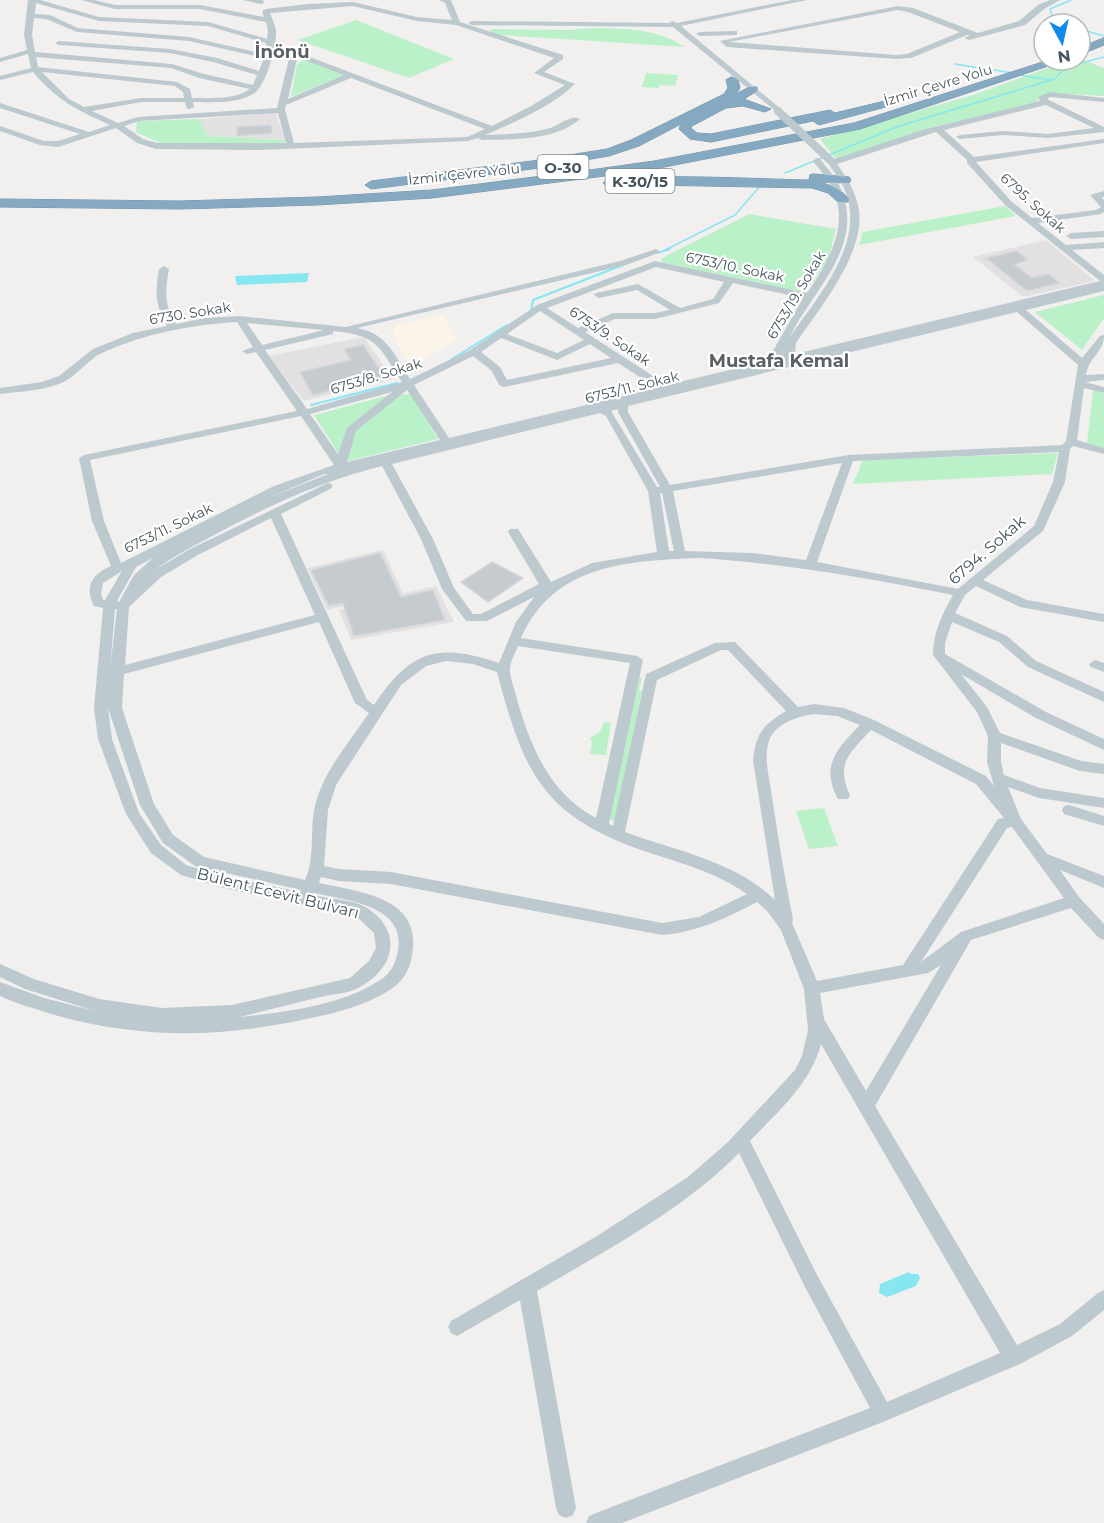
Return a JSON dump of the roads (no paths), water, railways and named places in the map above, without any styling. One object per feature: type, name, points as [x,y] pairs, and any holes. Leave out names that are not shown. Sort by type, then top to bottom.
[{"type":"highway","name":"İzmir Çevre Yolu","points":[[0,192],[174,194],[353,188],[469,178],[613,160],[747,137],[903,99],[1032,57]]},
{"type":"highway","name":"İzmir Çevre Yolu","points":[[0,203],[180,206],[432,194],[654,165],[856,126],[1032,70]]},
{"type":"highway","points":[[728,96],[734,88],[732,80]]},
{"type":"highway","points":[[353,188],[532,165],[609,152],[643,139],[728,96],[748,91]]},
{"type":"highway","points":[[748,91],[687,123],[685,129],[694,136],[711,138],[787,124],[885,100],[903,99]]},
{"type":"highway","points":[[719,107],[744,102],[771,111]]},
{"type":"highway","points":[[837,180],[808,181],[734,177],[722,167],[730,159],[856,126]]},
{"type":"highway","points":[[808,181],[822,172],[825,162]]},
{"type":"highway","name":"K-30/15","points":[[432,194],[649,181],[808,181],[832,190],[843,200]]},
{"type":"street","points":[[270,42],[208,24],[99,19],[33,0],[28,35],[35,69],[66,101],[118,126],[140,141],[156,146],[291,146],[533,135],[568,125],[576,119]]},
{"type":"street","points":[[86,0],[115,7],[200,7],[268,20]]},
{"type":"street","points":[[83,110],[141,100],[189,100],[243,96],[256,88],[268,55],[272,30],[260,1],[247,0]]},
{"type":"street","points":[[343,0],[417,19],[457,23],[626,25],[667,23],[774,0]]},
{"type":"street","points":[[443,0],[450,0],[457,23]]},
{"type":"street","points":[[457,23],[470,19],[677,25],[803,0]]},
{"type":"street","points":[[897,5],[907,0]]},
{"type":"street","points":[[922,57],[976,35],[1022,23],[1041,7],[1056,0]]},
{"type":"street","points":[[700,34],[723,35],[880,3],[917,7],[985,32]]},
{"type":"street","points":[[266,11],[353,4]]},
{"type":"street","points":[[967,32],[908,56],[896,57],[727,45],[724,41],[898,8],[910,10],[976,35]]},
{"type":"street","points":[[702,46],[700,34],[705,27],[733,14]]},
{"type":"street","points":[[30,16],[47,17],[77,30],[189,39],[268,55],[279,53]]},
{"type":"street","points":[[457,23],[560,57],[538,73],[571,84],[547,101],[494,130],[468,139]]},
{"type":"street","points":[[667,23],[771,111]]},
{"type":"street","points":[[62,56],[60,43],[64,25]]},
{"type":"street","points":[[626,25],[656,29],[688,43]]},
{"type":"street","points":[[677,25],[825,162],[837,180],[852,195],[855,216],[852,239],[842,267],[795,338],[788,360]]},
{"type":"street","points":[[60,43],[170,51],[214,60],[261,74]]},
{"type":"street","points":[[0,60],[32,52],[172,66],[202,76],[256,88]]},
{"type":"street","points":[[291,146],[281,107],[292,55],[303,56],[494,130]]},
{"type":"street","points":[[0,78],[35,69],[177,84],[187,91],[190,112]]},
{"type":"street","points":[[0,128],[42,143],[64,143],[138,119],[281,107],[350,75]]},
{"type":"street","points":[[1104,100],[1049,94],[1041,99],[1104,130]]},
{"type":"street","points":[[825,162],[938,129],[1047,102]]},
{"type":"street","points":[[0,105],[87,134]]},
{"type":"street","points":[[938,129],[972,160]]},
{"type":"street","points":[[960,137],[1003,133],[1048,136],[1104,130]]},
{"type":"street","name":"6795. Sokak","points":[[1104,141],[970,161],[1001,196],[1104,281]]},
{"type":"street","points":[[825,162],[837,180],[843,200]]},
{"type":"street","points":[[1029,221],[1098,212],[1104,207],[1094,195],[1104,194]]},
{"type":"street","name":"6753/19. Sokak","points":[[788,360],[792,323],[834,260],[842,237],[843,200]]},
{"type":"street","points":[[1071,236],[1104,234]]},
{"type":"street","points":[[1063,248],[1104,245]]},
{"type":"street","points":[[247,351],[623,263],[656,252]]},
{"type":"street","name":"6753/10. Sokak","points":[[655,264],[810,297]]},
{"type":"street","name":"6753/8. Sokak","points":[[117,567],[98,521],[83,453],[304,410],[408,384],[474,352],[540,308],[655,264]]},
{"type":"street","points":[[164,269],[159,301],[163,313],[173,328]]},
{"type":"street","points":[[579,331],[613,316],[655,316],[716,301],[730,280]]},
{"type":"street","name":"6753/11. Sokak","points":[[1104,281],[788,360],[446,441],[344,469],[278,488],[132,564],[104,573],[96,582],[94,595],[98,603],[116,605],[138,578],[158,560],[261,505],[344,469],[386,463],[602,410],[788,360],[1104,288]]},
{"type":"street","points":[[599,295],[638,287],[679,311]]},
{"type":"street","name":"6753/9. Sokak","points":[[540,308],[579,331],[589,341],[664,388]]},
{"type":"street","points":[[1019,309],[1083,364],[1104,338]]},
{"type":"street","points":[[240,319],[344,469]]},
{"type":"street","name":"6730. Sokak","points":[[0,391],[44,385],[63,378],[97,351],[136,335],[206,321],[240,319],[342,329],[367,333],[378,339],[446,441]]},
{"type":"street","points":[[501,334],[557,357],[589,341]]},
{"type":"street","points":[[795,338],[796,344],[802,351],[816,353]]},
{"type":"street","points":[[474,352],[496,369],[504,384],[621,359]]},
{"type":"street","name":"6794. Sokak","points":[[939,655],[939,643],[948,615],[960,593],[1039,528],[1059,482],[1083,364]]},
{"type":"street","points":[[1081,381],[1104,377]]},
{"type":"street","points":[[1081,381],[1104,390]]},
{"type":"street","points":[[116,605],[157,574],[194,552],[327,486],[344,469],[351,430],[408,384]]},
{"type":"street","points":[[623,404],[623,412],[667,490],[680,553]]},
{"type":"street","points":[[602,410],[610,414],[654,491],[663,553]]},
{"type":"street","points":[[654,491],[849,458],[1068,445],[1104,451]]},
{"type":"street","points":[[810,564],[849,458]]},
{"type":"street","points":[[386,463],[427,539],[448,589],[470,618],[483,618],[599,566],[663,553],[810,564],[960,593]]},
{"type":"street","points":[[274,512],[362,703],[376,712]]},
{"type":"street","points":[[514,532],[548,588]]},
{"type":"street","name":"Bülent Ecevit Bulvarı","points":[[0,969],[30,984],[99,1006],[162,1015],[232,1012],[354,982],[369,972],[378,962],[384,946],[382,930],[360,911],[200,862],[168,840],[147,805],[115,708],[111,674],[116,605],[114,592],[132,564]]},
{"type":"street","points":[[974,581],[1024,604],[1104,618]]},
{"type":"street","points":[[457,1327],[618,1233],[700,1178],[741,1140],[804,1069],[817,1022],[814,988],[788,927],[774,905],[722,871],[644,845],[601,827],[570,809],[544,780],[518,730],[503,669],[513,641],[548,588]]},
{"type":"street","points":[[948,615],[1003,639],[1032,663],[1104,697]]},
{"type":"street","points":[[111,674],[322,617]]},
{"type":"street","points":[[513,641],[638,660],[601,827]]},
{"type":"street","points":[[618,834],[651,677],[719,646],[731,645],[795,712]]},
{"type":"street","points":[[939,655],[982,710],[995,736],[994,762],[1015,821]]},
{"type":"street","points":[[939,655],[1041,715],[1104,745]]},
{"type":"street","points":[[307,893],[318,870],[321,810],[329,784],[396,682],[407,671],[441,656],[475,659],[503,669]]},
{"type":"street","points":[[788,927],[776,870],[760,760],[762,741],[775,724],[795,712],[814,709],[839,711],[869,723],[981,780],[1015,821],[1074,901],[1104,934]]},
{"type":"street","points":[[843,795],[836,777],[836,767],[842,755],[869,723]]},
{"type":"street","points":[[995,736],[1080,766],[1104,769]]},
{"type":"street","points":[[999,778],[1039,793],[1104,802]]},
{"type":"street","points":[[1069,810],[1104,821]]},
{"type":"street","points":[[908,970],[1003,823],[1015,821]]},
{"type":"street","points":[[1043,858],[1104,882]]},
{"type":"street","points":[[318,870],[339,875],[391,878],[662,929],[703,924],[759,894]]},
{"type":"street","name":"Bülent Ecevit Bulvarı","points":[[0,988],[70,1013],[161,1027],[214,1027],[319,1011],[377,993],[400,972],[408,940],[404,924],[394,912],[370,900],[307,893]]},
{"type":"street","points":[[814,988],[928,967],[966,936],[1074,901]]},
{"type":"street","points":[[866,1106],[966,936]]},
{"type":"street","points":[[817,1022],[1013,1357]]},
{"type":"street","points":[[741,1140],[811,1281],[883,1413]]},
{"type":"street","points":[[527,1286],[566,1508]]},
{"type":"street","points":[[596,1523],[883,1413],[1013,1357],[1066,1330],[1104,1299]]},
{"type":"water","points":[[309,273],[307,282],[237,285],[235,276]]},
{"type":"water","points":[[909,1272],[918,1274],[920,1278],[916,1286],[887,1297],[879,1293],[880,1284]]},
{"type":"waterway","points":[[1051,12],[1050,9],[1071,0]]},
{"type":"waterway","points":[[1092,32],[1104,36]]},
{"type":"waterway","points":[[785,173],[899,126],[1055,79],[1066,67],[1104,57]]},
{"type":"waterway","points":[[955,64],[1013,73]]},
{"type":"waterway","points":[[1019,75],[1051,80]]},
{"type":"waterway","points":[[665,250],[735,215],[760,186]]},
{"type":"waterway","points":[[657,253],[670,249]]},
{"type":"waterway","points":[[531,311],[533,300],[623,265]]},
{"type":"waterway","points":[[452,359],[507,325]]},
{"type":"waterway","points":[[311,405],[397,383]]},
{"type":"district","name":"İnönü","points":[[282,52]]},
{"type":"district","name":"Mustafa Kemal","points":[[779,361]]}]
